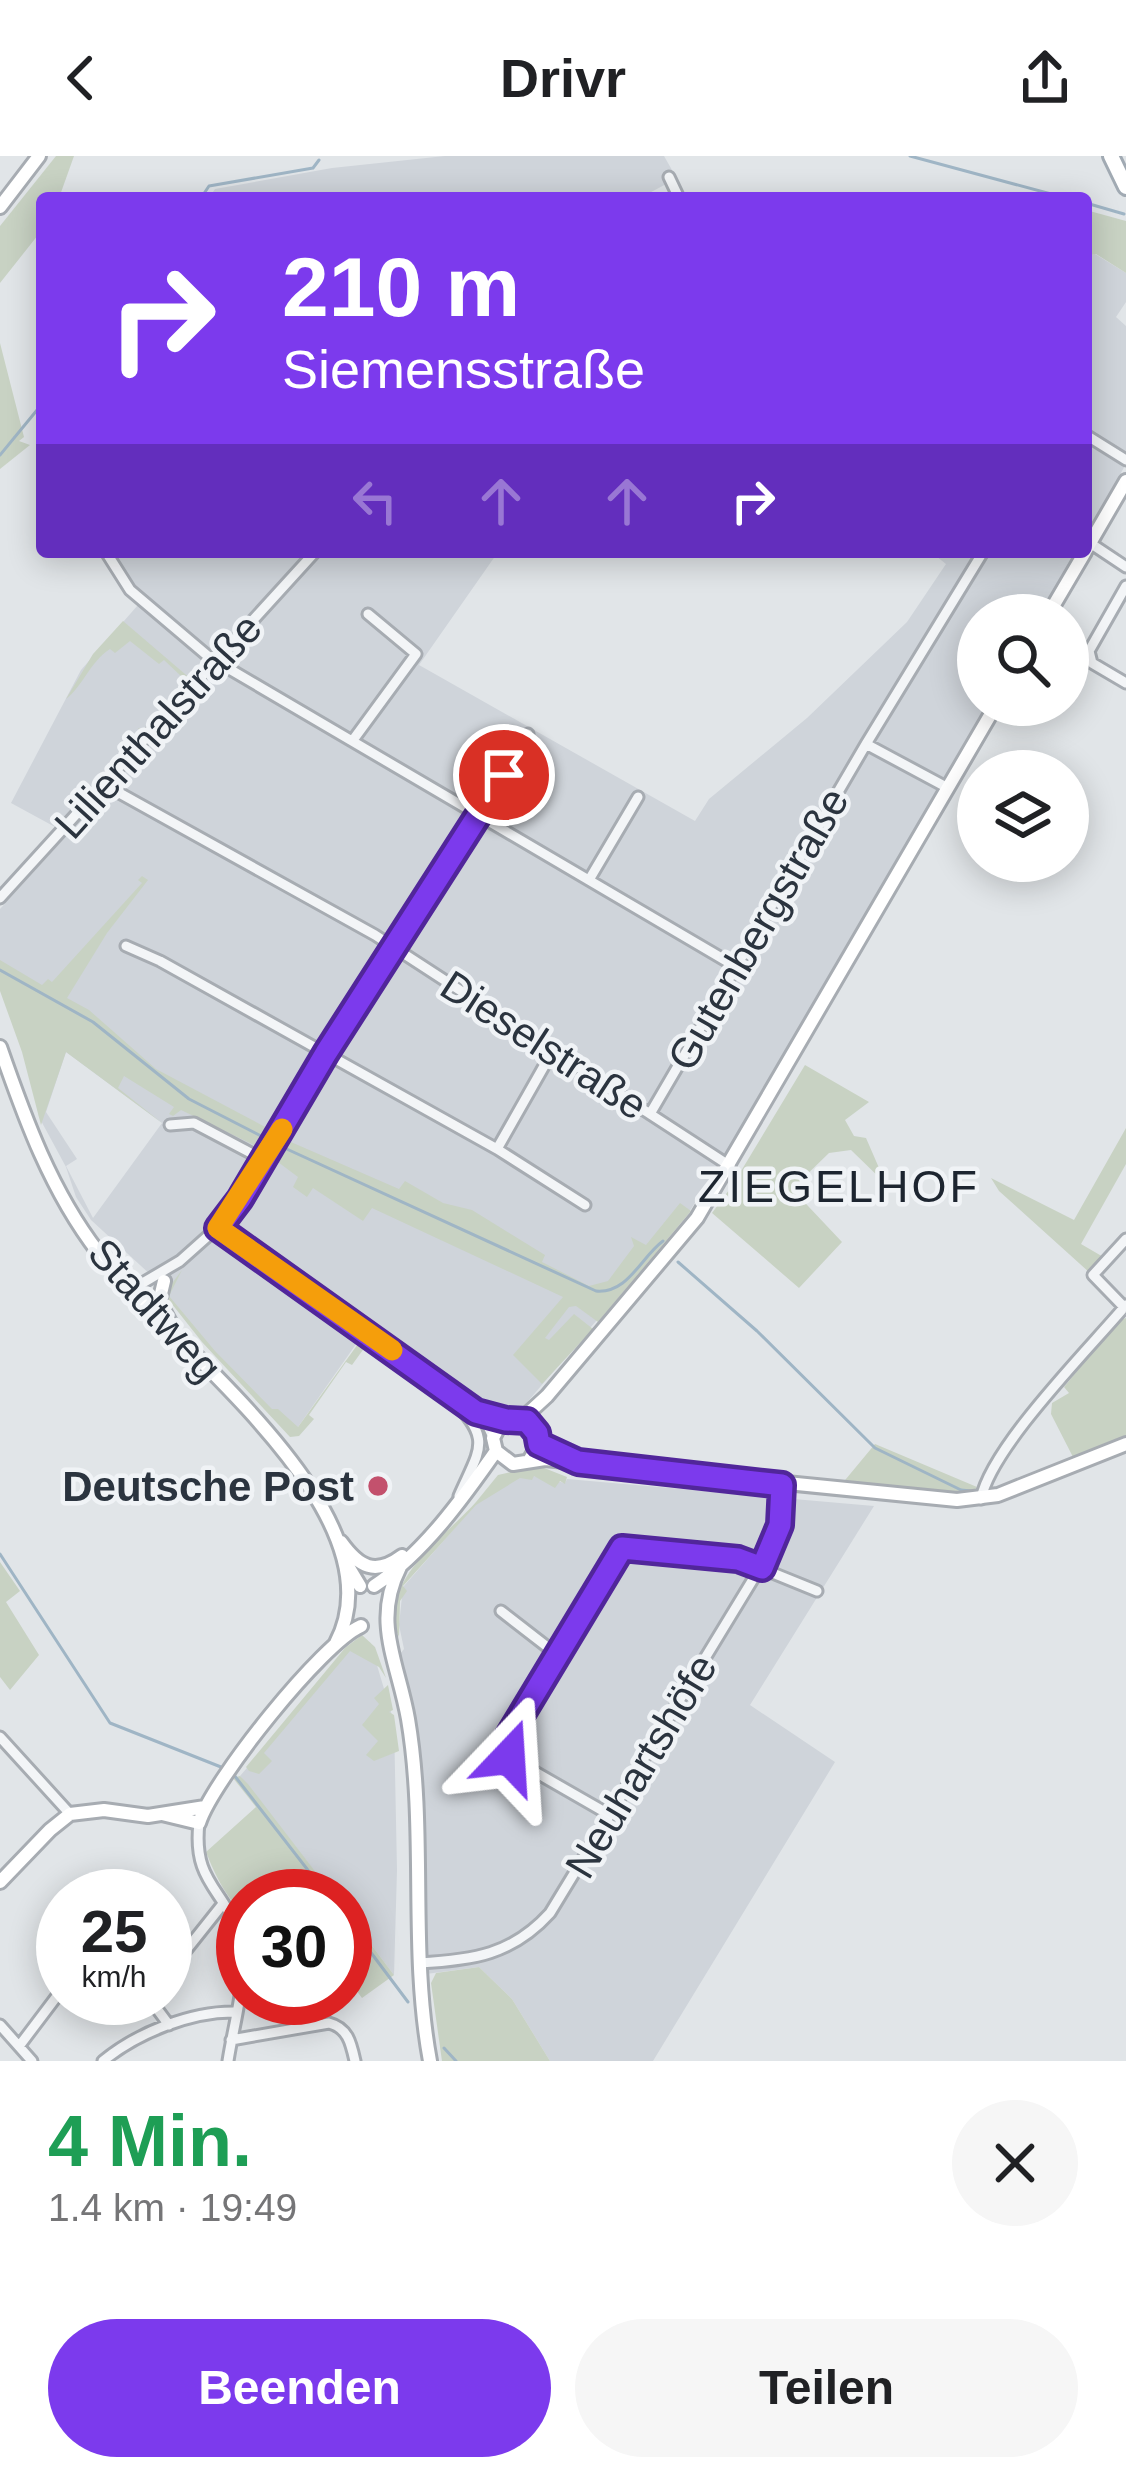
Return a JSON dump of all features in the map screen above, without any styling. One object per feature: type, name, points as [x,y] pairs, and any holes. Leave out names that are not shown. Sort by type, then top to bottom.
[{"type":"main road","points":[[1118,157],[1126,187]]},
{"type":"street","points":[[0,207],[39,156]]},
{"type":"street","points":[[669,177],[677,192]]},
{"type":"street","points":[[1092,440],[1126,460]]},
{"type":"street","points":[[1092,540],[1126,482]]},
{"type":"street","points":[[1092,550],[1126,566]]},
{"type":"street","points":[[110,558],[130,590],[217,661],[735,966]]},
{"type":"street","name":"Lilienthalstraße","points":[[0,898],[310,558]]},
{"type":"street","name":"Gutenbergstraße","points":[[650,1114],[979,558]]},
{"type":"street","points":[[1060,594],[1081,558]]},
{"type":"street","points":[[1126,586],[1089,651],[1092,663],[1126,683]]},
{"type":"street","points":[[353,740],[416,654],[368,614]]},
{"type":"street","points":[[522,1419],[547,1396],[698,1218],[984,726]]},
{"type":"street","points":[[115,1274],[141,1284],[172,1267],[218,1228],[528,734]]},
{"type":"street","name":"Gutenbergstraße","points":[[866,744],[949,788]]},
{"type":"street","name":"Dieselstraße","points":[[105,785],[394,947],[730,1166]]},
{"type":"street","points":[[589,880],[638,797]]},
{"type":"street","points":[[126,946],[497,1149],[585,1205]]},
{"type":"street","name":"Stadtweg","points":[[0,1047],[28,1126],[59,1191],[115,1274],[289,1455],[310,1485],[361,1589],[386,1599]]},
{"type":"street","points":[[497,1149],[552,1052]]},
{"type":"street","points":[[170,1125],[194,1123],[264,1160]]},
{"type":"street","points":[[218,1228],[476,1412],[507,1462]]},
{"type":"street","points":[[981,1499],[1016,1436],[1125,1306],[1093,1275],[1126,1239]]},
{"type":"street","points":[[135,1297],[144,1297],[164,1281],[172,1267]]},
{"type":"street","points":[[164,1281],[161,1308],[185,1348]]},
{"type":"street","points":[[438,1382],[471,1419],[478,1435],[477,1463],[458,1500]]},
{"type":"street","points":[[530,1459],[539,1444],[535,1428],[547,1396]]},
{"type":"street","points":[[476,1412],[522,1419],[535,1428]]},
{"type":"street","points":[[430,2061],[419,1963],[413,1759],[384,1616],[386,1599],[400,1568],[475,1481],[506,1420]]},
{"type":"street","points":[[539,1444],[578,1462]]},
{"type":"street","points":[[475,1481],[507,1462],[530,1459],[935,1500],[981,1499],[1046,1479],[1126,1444]]},
{"type":"street","name":"Neuhartshöfe","points":[[419,1963],[492,1955],[535,1930],[561,1896],[762,1568],[780,1525],[782,1485]]},
{"type":"street","points":[[335,1536],[356,1561],[371,1569],[384,1568],[414,1551]]},
{"type":"street","points":[[610,1815],[509,1757],[505,1742],[622,1548],[738,1559],[817,1591]]},
{"type":"street","points":[[216,1894],[201,1868],[200,1823],[205,1807],[228,1770],[336,1643],[361,1589],[400,1568]]},
{"type":"street","points":[[501,1611],[559,1656]]},
{"type":"street","points":[[348,1616],[390,1650]]},
{"type":"street","points":[[336,1643],[384,1616]]},
{"type":"street","points":[[0,1737],[70,1814]]},
{"type":"street","points":[[161,1814],[205,1807]]},
{"type":"street","points":[[0,1882],[70,1814],[104,1810],[161,1814],[200,1823]]},
{"type":"street","points":[[192,1943],[216,1913]]},
{"type":"street","points":[[104,2061],[123,2045],[169,2026],[216,2016]]},
{"type":"street","points":[[231,2040],[329,2023],[348,2035],[355,2061]]},
{"type":"street","points":[[20,2045],[36,2024]]},
{"type":"street","points":[[0,2025],[32,2061]]},
{"type":"street","points":[[228,2061],[234,2025]]},
{"type":"shaded area","points":[[445,156],[664,156],[672,170],[664,175],[668,183],[651,192],[213,192],[332,168]]},
{"type":"shaded area","points":[[1092,255],[1126,273],[1126,302],[1116,317],[1126,326],[1126,464],[1092,524]]},
{"type":"shaded area","points":[[116,558],[494,558],[419,665],[695,821],[709,799],[807,718],[907,622],[946,564],[938,558],[1073,558],[1052,594],[957,594],[957,726],[976,726],[962,750],[957,750],[957,759],[790,1047],[691,1209],[524,1406],[491,1412],[368,1327],[298,1427],[286,1426],[205,1344],[165,1288],[91,1220],[76,1197],[39,1117],[26,1051],[0,985],[0,909],[68,834],[11,803],[81,670],[145,597]],"holes":[[[66,1052],[162,1123],[93,1218],[66,1166],[77,1159],[46,1112]]]},
{"type":"shaded area","points":[[520,1477],[565,1483],[567,1479],[874,1506],[750,1705],[835,1762],[653,2061],[550,2061],[512,1999],[479,1967],[426,1974],[423,1811],[400,1654],[404,1649],[399,1625],[403,1587],[476,1504]]},
{"type":"shaded area","points":[[356,1641],[370,1642],[394,1722],[394,1975],[372,1946],[372,1869],[313,1869],[240,1776]]},
{"type":"green space","points":[[56,156],[74,156],[61,192],[36,192],[36,238],[0,283],[0,226]]},
{"type":"green space","points":[[1092,212],[1126,221],[1126,273],[1092,255]]},
{"type":"green space","points":[[0,343],[24,437],[19,441],[30,445],[0,469]]},
{"type":"green space","points":[[123,621],[192,680],[132,746],[126,741],[132,742],[141,732],[138,728],[144,729],[182,686],[182,677],[164,660],[159,664],[130,641],[115,653],[110,649],[103,654],[66,699],[93,654]]},
{"type":"green space","points":[[142,876],[148,880],[107,933],[67,998],[89,1010],[156,1069],[269,1129],[270,1139],[262,1152],[181,1110],[169,1114],[174,1107],[124,1076],[118,1088],[162,1123],[66,1052],[41,1125],[0,991],[0,960],[42,985],[48,979],[52,982],[142,883],[138,880]]},
{"type":"green space","points":[[805,1065],[869,1102],[845,1120],[854,1136],[866,1138],[886,1184],[851,1150],[829,1153],[792,1189],[842,1242],[799,1288],[712,1213]]},
{"type":"green space","points":[[1126,1128],[1126,1164],[1081,1244],[1105,1258],[1090,1273],[999,1191],[991,1178],[1074,1220]]},
{"type":"green space","points":[[284,1139],[399,1189],[405,1181],[443,1203],[472,1210],[545,1255],[542,1262],[589,1286],[608,1281],[634,1246],[631,1237],[646,1245],[680,1203],[691,1211],[598,1322],[576,1306],[569,1307],[545,1338],[549,1340],[574,1314],[593,1329],[542,1384],[513,1355],[563,1297],[372,1208],[363,1221],[313,1188],[307,1197],[293,1187],[298,1177],[274,1159]]},
{"type":"green space","points":[[182,1270],[169,1296],[272,1409],[298,1427],[363,1337],[365,1347],[352,1365],[346,1362],[299,1436],[290,1437],[164,1294]]},
{"type":"green space","points":[[1126,1318],[1126,1436],[1074,1459],[1051,1414],[1052,1403],[1069,1393],[1064,1387],[1118,1321]]},
{"type":"green space","points":[[875,1444],[977,1487],[955,1495],[841,1485]]},
{"type":"green space","points":[[539,1466],[567,1477],[565,1484],[560,1481],[555,1488],[534,1476],[532,1480],[520,1478],[476,1505],[403,1586],[407,1591],[400,1601],[399,1637],[396,1599],[404,1581],[416,1563],[498,1475]]},
{"type":"green space","points":[[0,1562],[20,1591],[6,1602],[39,1655],[10,1690],[0,1677]]},
{"type":"green space","points":[[362,1635],[375,1647],[386,1678],[379,1667],[350,1651],[264,1753],[272,1761],[259,1774],[249,1771],[246,1767],[345,1648]]},
{"type":"green space","points":[[388,1685],[399,1751],[374,1761],[366,1755],[378,1741],[362,1725],[379,1704],[374,1698]]},
{"type":"green space","points":[[240,1776],[248,1784],[313,1869],[216,1869],[216,1873],[206,1852],[256,1807],[233,1778]]},
{"type":"green space","points":[[372,1946],[394,1975],[372,1991]]},
{"type":"green space","points":[[479,1967],[512,1999],[550,2061],[442,2061],[431,1983],[436,1973]]},
{"type":"waterway","points":[[910,156],[1044,192]]},
{"type":"waterway","points":[[205,192],[209,186],[313,168],[319,160]]},
{"type":"waterway","points":[[1092,205],[1124,214]]},
{"type":"waterway","points":[[0,455],[36,411]]},
{"type":"waterway","points":[[0,970],[93,1022],[189,1099],[267,1139]]},
{"type":"waterway","points":[[278,1145],[596,1291],[617,1287],[663,1241]]},
{"type":"waterway","points":[[678,1262],[757,1331],[875,1448],[971,1491]]},
{"type":"waterway","points":[[0,1554],[110,1723],[226,1769]]},
{"type":"waterway","points":[[234,1775],[307,1869]]},
{"type":"waterway","points":[[372,1954],[408,2002]]},
{"type":"waterway","points":[[444,2048],[456,2061]]},
{"type":"slow traffic","points":[[282,1129],[218,1228],[392,1350]]},
{"type":"place","name":"Deutsche Post","points":[[378,1486]]},
{"type":"district","name":"ZIEGELHOF","points":[[839,1186]]},
{"type":"route","points":[[504,775],[218,1228],[476,1412],[527,1421],[535,1428],[539,1444],[548,1450],[578,1462],[782,1485],[780,1525],[762,1568],[738,1559],[622,1548],[505,1742],[509,1757]]}]
